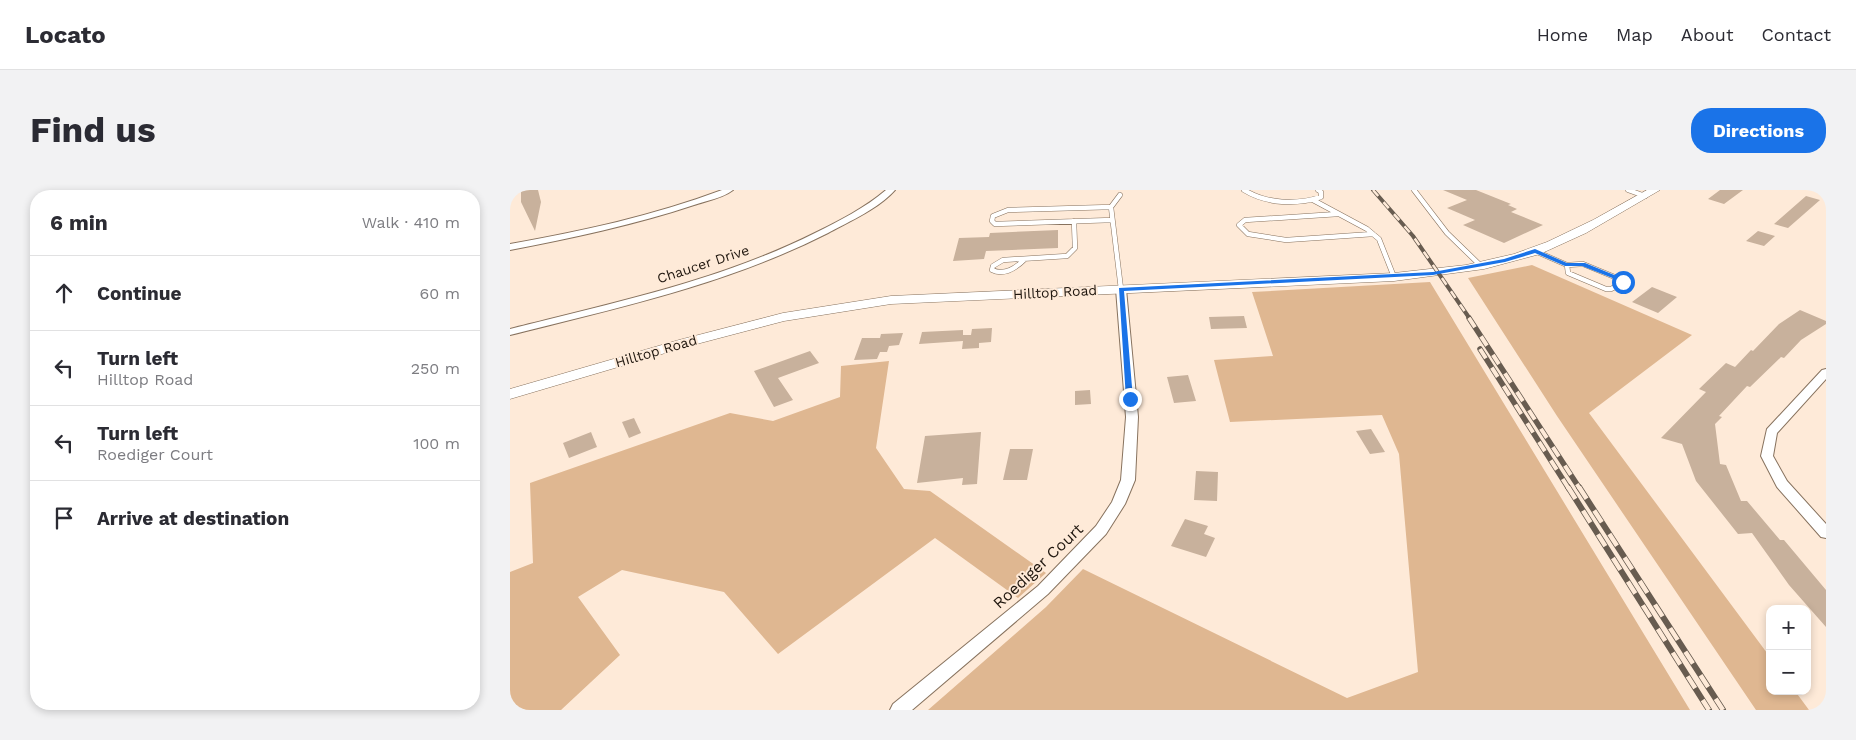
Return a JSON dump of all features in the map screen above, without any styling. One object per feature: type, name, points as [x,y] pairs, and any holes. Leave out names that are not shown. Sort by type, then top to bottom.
[{"type":"main road","name":"Hilltop Road","points":[[510,394],[684,342],[808,311],[891,300],[1394,277],[1440,273],[1535,251],[1580,231],[1650,193]]},
{"type":"street","points":[[510,247],[610,228],[681,208],[729,190]]},
{"type":"street","name":"Chaucer Drive","points":[[510,332],[714,278],[819,235],[857,213],[890,190]]},
{"type":"street","name":"Roediger Court","points":[[899,710],[1043,590],[1100,530],[1118,504],[1128,480],[1132,417],[1121,289]]},
{"type":"street","points":[[1826,372],[1770,432],[1767,456],[1782,484],[1826,533]]},
{"type":"lane","points":[[1244,190],[1250,194],[1273,200],[1313,200],[1321,197],[1321,192],[1318,190]]},
{"type":"lane","points":[[1414,190],[1447,233],[1480,265]]},
{"type":"lane","points":[[1628,190],[1650,193]]},
{"type":"lane","points":[[1120,194],[1111,207],[1121,289]]},
{"type":"lane","points":[[1313,200],[1373,234],[1379,240],[1394,277]]},
{"type":"lane","points":[[1111,207],[1008,210],[993,216],[992,221],[995,224],[1112,220]]},
{"type":"lane","points":[[1338,214],[1245,220],[1239,225],[1248,234],[1286,240],[1373,234]]},
{"type":"lane","points":[[1025,259],[1015,268],[1006,272],[999,273],[992,270],[996,262],[1003,260],[1067,256],[1075,248],[1074,221]]},
{"type":"lane","points":[[1535,251],[1567,265],[1583,264],[1623,282],[1610,290],[1606,289],[1568,273],[1567,265]]},
{"type":"shaded area","points":[[1532,265],[1692,335],[1589,413],[1766,652],[1766,695],[1798,695],[1809,710],[1756,710],[1557,416],[1468,278]]},
{"type":"shaded area","points":[[1430,282],[1690,710],[928,710],[1046,607],[1083,569],[1347,698],[1418,672],[1399,454],[1382,415],[1230,422],[1214,360],[1273,356],[1252,292]]},
{"type":"shaded area","points":[[889,361],[876,448],[904,489],[930,491],[1046,573],[1018,598],[935,538],[778,654],[724,592],[622,570],[578,597],[620,655],[561,710],[510,710],[510,572],[533,563],[530,483],[730,413],[773,421],[840,397],[841,366]]},
{"type":"building","points":[[521,190],[538,190],[541,202],[535,231],[521,202]]},
{"type":"building","points":[[1443,190],[1476,190],[1511,204],[1508,205],[1517,209],[1511,212],[1543,225],[1504,243],[1463,225],[1475,220],[1447,208],[1467,200]]},
{"type":"building","points":[[1720,190],[1743,190],[1724,204],[1708,199]]},
{"type":"building","points":[[1806,196],[1820,200],[1788,228],[1774,224]]},
{"type":"building","points":[[1058,230],[1058,248],[986,251],[984,259],[953,261],[959,238],[989,237],[990,233]]},
{"type":"building","points":[[1758,231],[1775,236],[1764,246],[1746,241]]},
{"type":"building","points":[[1652,287],[1677,297],[1658,313],[1632,302]]},
{"type":"building","points":[[1800,310],[1826,321],[1826,324],[1801,340],[1784,358],[1781,357],[1750,387],[1747,386],[1719,416],[1722,417],[1715,424],[1720,464],[1726,465],[1741,501],[1747,501],[1780,540],[1784,540],[1826,590],[1826,627],[1811,610],[1811,605],[1807,605],[1789,585],[1752,533],[1738,534],[1696,481],[1682,444],[1661,438],[1706,392],[1699,389],[1726,363],[1735,367],[1779,324]]},
{"type":"building","points":[[1244,316],[1247,328],[1211,329],[1209,317]]},
{"type":"building","points":[[992,328],[991,342],[979,343],[979,348],[962,349],[963,341],[919,344],[922,332],[963,330],[963,335],[971,335],[972,329]]},
{"type":"building","points":[[903,333],[899,345],[889,346],[887,352],[880,352],[877,359],[854,360],[862,338],[880,338],[881,334]]},
{"type":"building","points":[[810,351],[819,363],[778,378],[793,400],[774,407],[754,371]]},
{"type":"building","points":[[1188,375],[1196,401],[1174,403],[1167,377]]},
{"type":"building","points":[[1090,390],[1091,404],[1075,405],[1075,391]]},
{"type":"building","points":[[634,418],[641,433],[629,438],[622,422]]},
{"type":"building","points":[[1371,429],[1385,452],[1370,454],[1356,431]]},
{"type":"building","points":[[591,432],[597,447],[569,458],[563,443]]},
{"type":"building","points":[[981,432],[977,484],[962,485],[963,478],[917,483],[925,436]]},
{"type":"building","points":[[1010,449],[1033,449],[1027,480],[1003,480]]},
{"type":"building","points":[[1196,471],[1218,472],[1217,501],[1194,500]]},
{"type":"building","points":[[1185,519],[1208,526],[1204,534],[1215,538],[1206,557],[1171,546]]},
{"type":"railway","points":[[1373,190],[1413,236],[1470,319]]},
{"type":"railway","points":[[1469,318],[1580,489]]},
{"type":"railway","points":[[1480,349],[1569,489]]},
{"type":"railway","points":[[1568,487],[1709,710]]},
{"type":"railway","points":[[1579,487],[1723,710]]},
{"type":"route","points":[[1130,399],[1121,289],[1433,274],[1505,260],[1535,251],[1567,265],[1583,264],[1623,282]]}]
